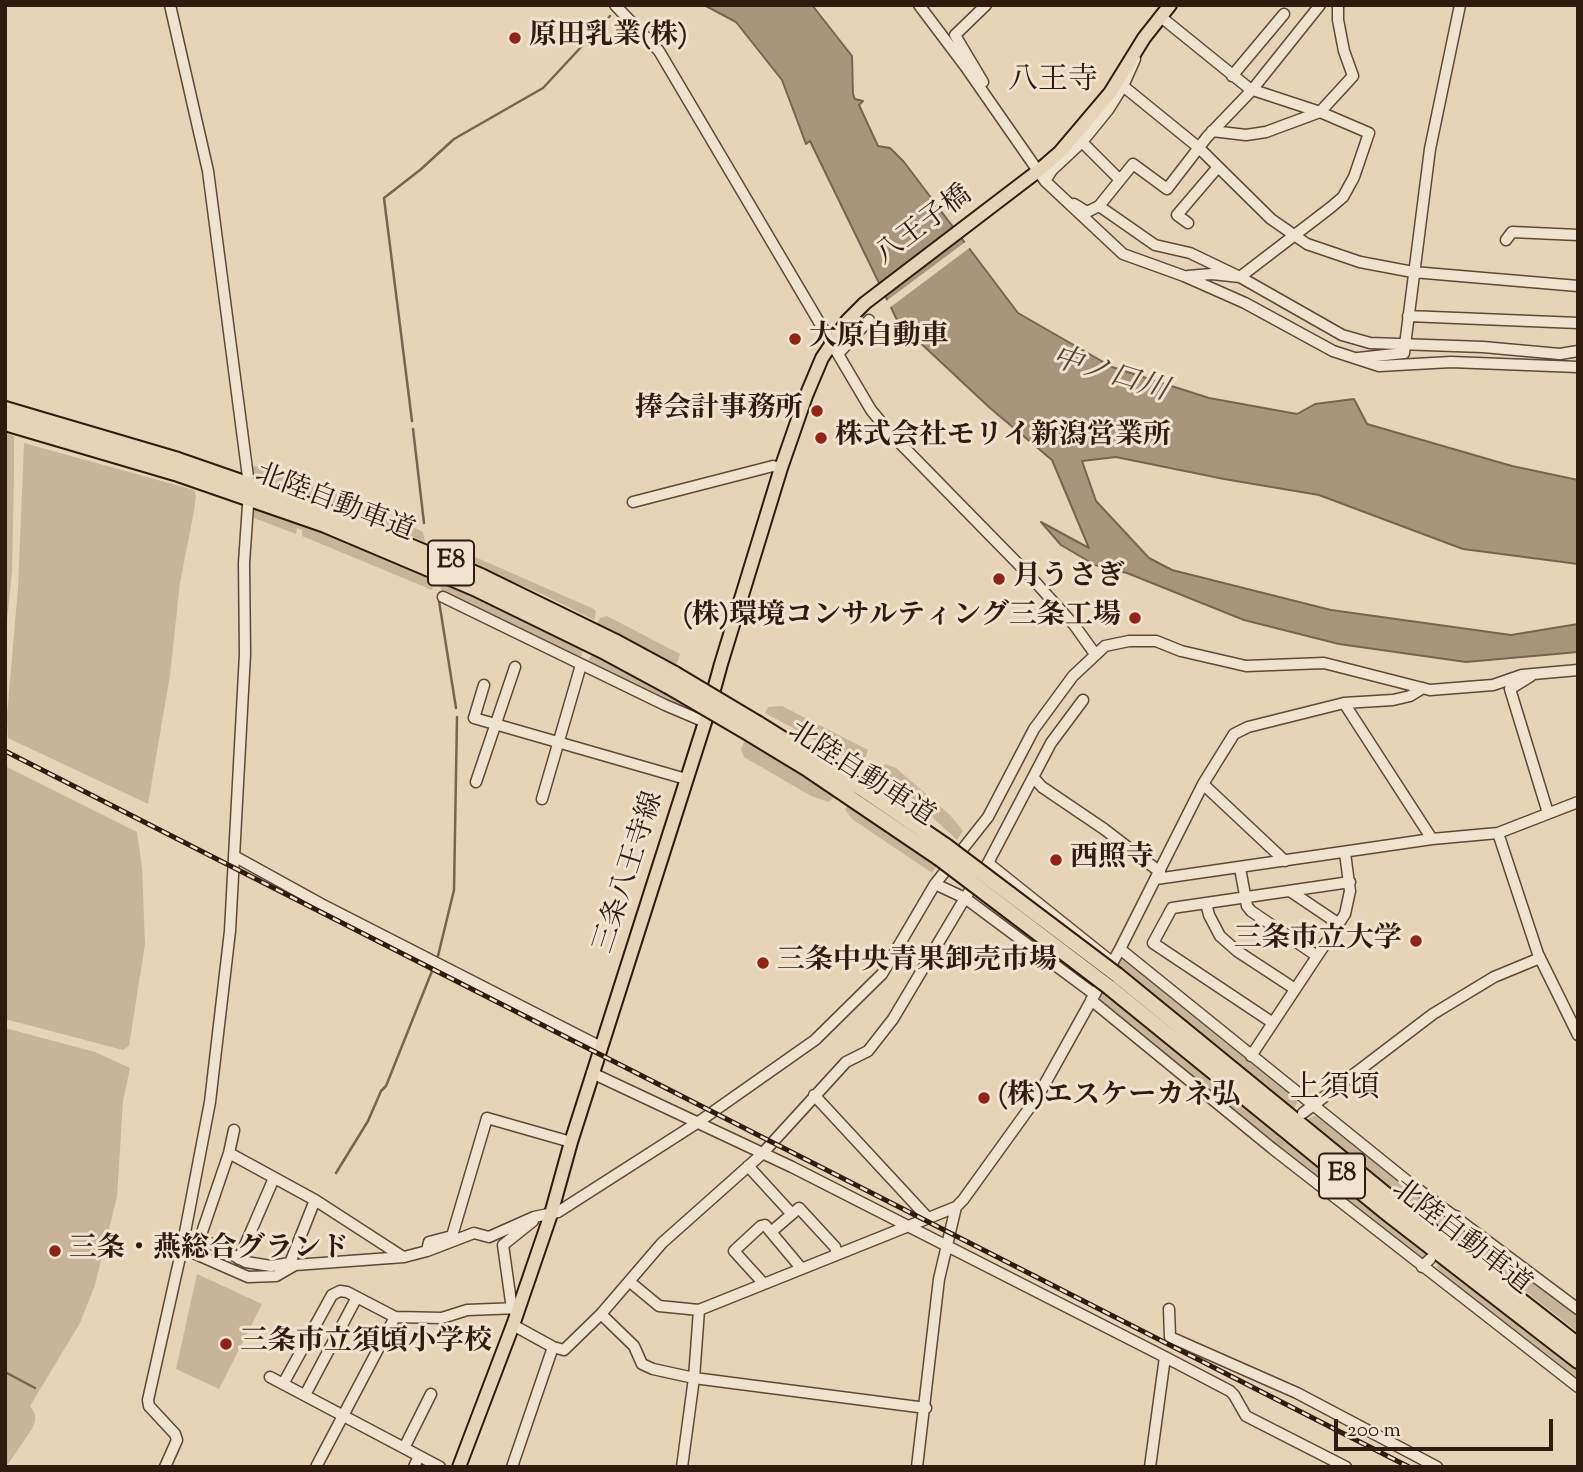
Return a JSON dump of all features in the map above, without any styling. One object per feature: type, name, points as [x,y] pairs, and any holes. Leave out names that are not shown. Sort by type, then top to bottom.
[{"type":"highway","name":"北陸自動車道","points":[[5,410],[107,438],[219,481]]},
{"type":"highway","name":"北陸自動車道","points":[[5,423],[331,513],[481,576],[614,641],[671,680],[862,788],[943,852],[1113,975],[1401,1208],[1578,1345]]},
{"type":"highway","name":"北陸自動車道","points":[[1113,975],[1391,1217],[1578,1362]]},
{"type":"main road","points":[[1042,176],[1110,93],[1170,5]]},
{"type":"main road","name":"八王子橋","points":[[865,303],[1014,190],[1042,176]]},
{"type":"main road","name":"三条八王寺線","points":[[459,1467],[513,1325],[515,1308],[551,1214],[592,1073],[705,722],[781,468],[806,396],[835,348],[846,321],[865,303]]},
{"type":"street","points":[[170,5],[208,171],[248,477]]},
{"type":"street","points":[[615,5],[659,51],[871,410],[890,433],[1029,575],[1075,626],[1095,654]]},
{"type":"street","points":[[919,5],[1042,176],[1123,254],[1184,276],[1245,303],[1333,351],[1379,366],[1451,362],[1578,367]]},
{"type":"street","points":[[985,94],[986,86],[955,35],[986,5]]},
{"type":"street","points":[[1070,205],[1074,204],[1087,212],[1099,206],[1133,164],[1167,189],[1198,147],[1252,90],[1320,5]]},
{"type":"street","points":[[1212,131],[1246,135],[1266,132],[1320,112],[1353,76],[1344,51],[1338,5]]},
{"type":"street","points":[[1356,358],[1404,353],[1430,149],[1460,5]]},
{"type":"street","points":[[1232,76],[1284,14]]},
{"type":"street","points":[[1161,18],[1252,90],[1320,112],[1369,133],[1360,163],[1343,197],[1293,237],[1240,277],[1212,274],[1184,276]]},
{"type":"street","points":[[1042,176],[1082,142],[1108,110],[1124,86],[1138,49]]},
{"type":"street","points":[[1124,86],[1198,147],[1271,219],[1293,237],[1307,244],[1360,262],[1413,272],[1578,286]]},
{"type":"street","points":[[1082,142],[1120,180]]},
{"type":"street","points":[[1188,223],[1177,215],[1218,167]]},
{"type":"street","points":[[1099,206],[1155,245],[1190,253],[1240,277],[1342,335],[1370,343],[1560,354],[1578,351]]},
{"type":"street","points":[[1506,240],[1512,232],[1578,235]]},
{"type":"street","points":[[1408,316],[1578,323]]},
{"type":"street","points":[[835,348],[869,320]]},
{"type":"street","points":[[633,502],[774,466],[781,468]]},
{"type":"street","points":[[165,1467],[177,1440],[175,1434],[149,1406],[148,1400],[182,1248],[210,1102],[230,932],[246,654],[244,563],[248,505]]},
{"type":"street","points":[[443,597],[705,722]]},
{"type":"street","points":[[234,1130],[229,1153],[200,1238],[246,1262],[271,1266],[404,1257],[474,1233],[489,1237],[534,1217],[551,1214],[696,1123],[816,1040],[882,974],[935,884],[988,817],[1034,729],[1073,676],[1105,646],[1129,641],[1156,641],[1181,651],[1246,666],[1324,663],[1423,688],[1493,685],[1522,675],[1578,670]]},
{"type":"street","points":[[542,799],[581,665]]},
{"type":"street","points":[[476,782],[515,667]]},
{"type":"street","points":[[1534,674],[1510,690],[1548,813]]},
{"type":"street","points":[[484,685],[474,718],[686,779]]},
{"type":"street","points":[[630,1282],[659,1306],[699,1310],[956,1207],[964,1200],[1038,1096],[1093,997],[1113,975],[1120,949],[1203,784],[1234,734],[1248,727],[1344,702],[1393,700],[1410,696],[1423,688]]},
{"type":"street","points":[[513,1325],[553,1347],[564,1350],[601,1314],[662,1243],[762,1154],[846,1062],[868,1051],[884,1031],[988,863],[1051,743],[1083,700]]},
{"type":"street","points":[[1344,702],[1432,839]]},
{"type":"street","points":[[1034,778],[1042,787],[1104,829],[1158,876],[1345,853],[1432,839],[1498,833],[1578,802]]},
{"type":"street","points":[[1203,784],[1285,861]]},
{"type":"street","points":[[1498,833],[1540,958],[1578,1035]]},
{"type":"street","points":[[1251,1056],[1339,924],[1350,899],[1345,853]]},
{"type":"street","points":[[234,856],[321,904],[601,1047]]},
{"type":"street","points":[[988,863],[1113,975]]},
{"type":"street","points":[[1240,867],[1247,906],[1256,916],[1317,957]]},
{"type":"street","points":[[1273,1023],[1153,943],[1172,908],[1350,882]]},
{"type":"street","points":[[935,884],[965,898],[1093,997],[1274,1148],[1578,1387]]},
{"type":"street","points":[[1290,891],[1339,924]]},
{"type":"street","points":[[1206,903],[1220,936],[1237,951],[1295,989]]},
{"type":"street","points":[[1120,949],[1411,1184],[1578,1309]]},
{"type":"street","points":[[1303,1113],[1433,1014],[1494,977],[1540,958]]},
{"type":"street","points":[[592,1073],[907,1225],[1165,1357],[1230,1391],[1246,1416],[1346,1467]]},
{"type":"street","points":[[814,1094],[927,1217]]},
{"type":"street","points":[[427,1251],[429,1242],[452,1236],[487,1118],[571,1142]]},
{"type":"street","points":[[229,1153],[315,1200],[404,1257]]},
{"type":"street","points":[[748,1166],[791,1213]]},
{"type":"street","points":[[239,1259],[274,1178]]},
{"type":"street","points":[[182,1248],[248,1277],[276,1276],[292,1264],[315,1200]]},
{"type":"street","points":[[917,1467],[939,1279],[956,1207]]},
{"type":"street","points":[[771,1232],[796,1208],[802,1209],[835,1247],[837,1254]]},
{"type":"street","points":[[1449,1229],[1456,1216]]},
{"type":"street","points":[[284,1384],[332,1295],[340,1291],[395,1317],[442,1318],[467,1310],[515,1308],[503,1245],[533,1222],[534,1217]]},
{"type":"street","points":[[764,1283],[734,1251],[761,1226],[765,1225],[801,1268]]},
{"type":"street","points":[[1422,1267],[1430,1259]]},
{"type":"street","points":[[305,1395],[357,1297]]},
{"type":"street","points":[[1169,1308],[1170,1337],[1297,1393],[1437,1467]]},
{"type":"street","points":[[682,1467],[694,1378],[699,1310]]},
{"type":"street","points":[[601,1314],[634,1346],[642,1364],[694,1378],[926,1408]]},
{"type":"street","points":[[316,1467],[395,1317]]},
{"type":"street","points":[[512,1467],[553,1347]]},
{"type":"street","points":[[1150,1467],[1165,1357]]},
{"type":"street","points":[[270,1377],[439,1467]]},
{"type":"street","points":[[404,1448],[431,1394]]},
{"type":"street","points":[[414,1467],[419,1456]]},
{"type":"shaded area","points":[[5,433],[14,436],[14,475],[12,572],[5,639]]},
{"type":"shaded area","points":[[24,443],[194,490],[196,496],[180,583],[170,675],[148,804],[8,738],[7,715],[18,588]]},
{"type":"shaded area","points":[[255,466],[297,479],[297,488],[302,488],[304,481],[379,510],[423,532],[425,542],[301,492],[252,478],[251,469]]},
{"type":"shaded area","points":[[254,507],[327,534],[433,579],[432,590],[302,536],[302,530],[297,528],[296,534],[254,518]]},
{"type":"shaded area","points":[[436,540],[594,609],[594,620],[542,594],[434,548]]},
{"type":"shaded area","points":[[439,579],[584,648],[580,659],[442,593]]},
{"type":"shaded area","points":[[607,616],[680,654],[676,666],[597,623],[600,618]]},
{"type":"shaded area","points":[[594,652],[701,710],[700,715],[587,662]]},
{"type":"shaded area","points":[[782,706],[868,750],[866,756],[860,764],[765,713],[768,707]]},
{"type":"shaded area","points":[[747,736],[837,794],[829,802],[811,796],[744,757],[741,749]]},
{"type":"shaded area","points":[[885,764],[896,768],[950,815],[963,831],[957,840],[918,804],[874,773]]},
{"type":"shaded area","points":[[5,766],[137,832],[142,868],[145,944],[129,1046],[123,1050],[5,1019]]},
{"type":"shaded area","points":[[850,804],[938,864],[932,873],[852,819],[845,809]]},
{"type":"shaded area","points":[[1122,955],[1298,1100],[1293,1112],[1129,975],[1125,976],[1117,967]]},
{"type":"shaded area","points":[[1103,992],[1278,1134],[1274,1141],[1097,1002]]},
{"type":"shaded area","name":"三条・燕総合グランド","points":[[5,1028],[95,1052],[130,1068],[123,1101],[117,1197],[95,1285],[80,1323],[30,1406],[35,1414],[32,1429],[6,1467]]},
{"type":"shaded area","points":[[1317,1115],[1446,1218],[1444,1232],[1303,1121]]},
{"type":"shaded area","points":[[1286,1140],[1427,1255],[1424,1261],[1278,1148]]},
{"type":"shaded area","points":[[1458,1226],[1578,1313],[1578,1332],[1452,1235]]},
{"type":"shaded area","points":[[1440,1260],[1514,1322],[1578,1369],[1578,1383],[1467,1298],[1436,1267]]},
{"type":"shaded area","points":[[197,1274],[262,1304],[219,1389],[176,1369]]},
{"type":"water","name":"中ノ口川","points":[[704,5],[812,5],[852,56],[853,94],[855,99],[863,101],[859,105],[878,146],[890,148],[904,162],[1018,313],[1112,367],[1209,398],[1297,414],[1315,404],[1354,399],[1367,424],[1512,466],[1578,480],[1578,564],[1463,549],[1319,495],[1116,457],[1082,461],[1096,501],[1149,558],[1172,570],[1331,610],[1511,635],[1578,624],[1578,652],[1466,662],[1339,644],[1244,620],[1127,573],[1095,565],[1061,545],[1041,522],[1089,548],[1052,460],[990,408],[898,322],[810,141],[806,144],[782,80],[736,22]]},
{"type":"pier","points":[[968,240],[972,246],[888,309],[885,302]]},
{"type":"waterway","points":[[412,421],[384,198],[454,139],[543,88],[610,16]]},
{"type":"waterway","points":[[413,429],[424,523]]},
{"type":"waterway","points":[[439,601],[456,708]]},
{"type":"waterway","points":[[437,960],[454,890],[457,717]]},
{"type":"waterway","points":[[336,1173],[386,1086],[434,966]]},
{"type":"waterway","points":[[5,1372],[35,1388]]},
{"type":"tunnel","points":[[1275,1147],[1291,1127]]},
{"type":"railway","points":[[5,751],[1409,1467]]},
{"type":"place","name":"原田乳業(株)","points":[[515,38]]},
{"type":"place","name":"大原自動車","points":[[795,339]]},
{"type":"place","name":"捧会計事務所","points":[[817,411]]},
{"type":"place","name":"株式会社モリイ新潟営業所","points":[[821,438]]},
{"type":"place","name":"月うさぎ","points":[[999,579]]},
{"type":"place","name":"(株)環境コンサルティング三条工場","points":[[1135,618]]},
{"type":"place","name":"西照寺","points":[[1056,860]]},
{"type":"place","name":"三条市立大学","points":[[1416,941]]},
{"type":"place","name":"三条中央青果卸売市場","points":[[763,963]]},
{"type":"place","name":"(株)エスケーカネ弘","points":[[984,1098]]},
{"type":"place","name":"三条・燕総合グランド","points":[[55,1251]]},
{"type":"place","name":"三条市立須頃小学校","points":[[226,1344]]},
{"type":"district","name":"八王寺","points":[[1053,83]]},
{"type":"district","name":"上須頃","points":[[1335,1091]]}]
